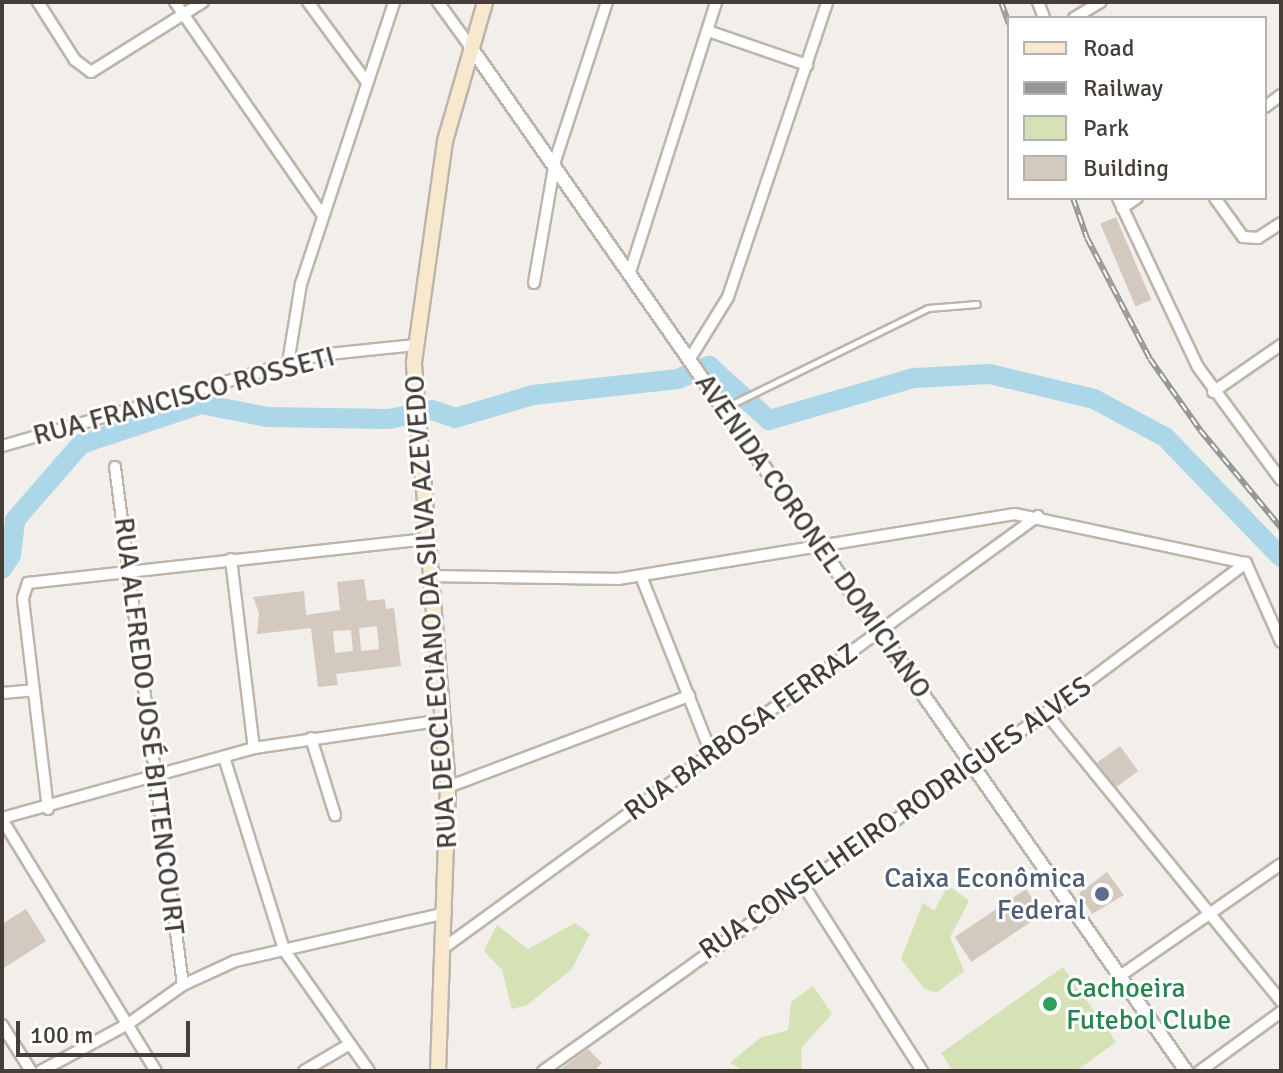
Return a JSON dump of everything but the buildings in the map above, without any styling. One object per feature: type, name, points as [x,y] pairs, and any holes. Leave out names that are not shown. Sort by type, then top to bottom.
[{"type":"main road","name":"RUA DEOCLECIANO DA SILVA AZEVEDO","points":[[438,1071],[445,947],[448,787],[415,398],[415,345],[445,141],[485,2]]},
{"type":"street","points":[[38,2],[79,65],[99,71],[203,2]]},
{"type":"street","points":[[175,2],[323,216]]},
{"type":"street","points":[[308,2],[366,81]]},
{"type":"street","points":[[288,363],[295,305],[394,2]]},
{"type":"street","name":"AVENIDA CORONEL DOMICIANO","points":[[438,2],[555,161],[723,409],[975,762],[1186,1071]]},
{"type":"street","points":[[534,283],[555,161],[607,2]]},
{"type":"street","points":[[630,272],[716,2]]},
{"type":"street","points":[[692,363],[728,297],[827,2]]},
{"type":"street","points":[[1077,16],[1101,2]]},
{"type":"street","points":[[708,31],[807,65]]},
{"type":"street","points":[[1216,200],[1243,237],[1258,238],[1281,223]]},
{"type":"street","points":[[1120,203],[1213,392],[1281,480]]},
{"type":"street","name":"RUA FRANCISCO ROSSETI","points":[[2,446],[288,363],[346,351],[415,345]]},
{"type":"street","points":[[1213,392],[1281,345]]},
{"type":"street","name":"RUA ALFREDO JOSÉ BITTENCOURT","points":[[115,467],[152,777],[183,985]]},
{"type":"street","points":[[432,576],[594,581],[641,576],[1000,515],[1038,516],[1240,561],[1281,642]]},
{"type":"street","name":"RUA BARBOSA FERRAZ","points":[[445,947],[1038,516]]},
{"type":"street","points":[[48,809],[22,594],[32,581],[427,539]]},
{"type":"street","points":[[231,559],[254,748]]},
{"type":"street","name":"RUA CONSELHEIRO RODRIGUES ALVES","points":[[543,1071],[802,883],[1046,713],[1240,561]]},
{"type":"street","points":[[641,576],[711,753]]},
{"type":"street","points":[[2,693],[34,690]]},
{"type":"street","points":[[448,787],[689,696]]},
{"type":"street","points":[[1046,713],[1281,1001]]},
{"type":"street","points":[[156,1071],[2,818],[48,809],[254,748],[444,720]]},
{"type":"street","points":[[311,738],[335,815]]},
{"type":"street","points":[[224,757],[284,950],[369,1071]]},
{"type":"street","points":[[1120,976],[1281,864]]},
{"type":"street","points":[[802,883],[922,1071]]},
{"type":"street","points":[[41,1071],[128,1024],[183,985],[235,961],[446,913]]},
{"type":"street","points":[[1200,1071],[1281,1012]]},
{"type":"street","points":[[2,1025],[31,1071]]},
{"type":"street","points":[[304,1071],[350,1044]]},
{"type":"lane","points":[[723,409],[928,308],[977,304]]},
{"type":"green space","points":[[948,885],[969,901],[950,937],[964,971],[936,993],[924,988],[901,959],[923,903],[934,911]]},
{"type":"green space","points":[[575,923],[590,934],[571,970],[527,1005],[512,1009],[502,970],[484,951],[497,925],[528,949]]},
{"type":"green space","name":"Cachoeira Futebol Clube","points":[[1063,967],[1116,1042],[1076,1071],[953,1071],[941,1053]]},
{"type":"green space","points":[[813,986],[832,1014],[801,1048],[802,1071],[744,1071],[730,1063],[760,1038],[788,1030],[791,1002]]},
{"type":"waterway","points":[[2,569],[11,555],[15,520],[81,444],[201,404],[267,417],[389,419],[432,410],[455,418],[533,395],[678,379],[709,366],[769,420],[914,378],[990,374],[1094,399],[1165,437],[1281,557]]},
{"type":"railway","points":[[1001,2],[1007,18]]},
{"type":"railway","points":[[1074,200],[1087,238],[1150,359],[1200,430],[1281,528]]},
{"type":"place","name":"Caixa Econômica Federal","points":[[1102,894]]},
{"type":"place","name":"Cachoeira Futebol Clube","points":[[1050,1004]]}]
